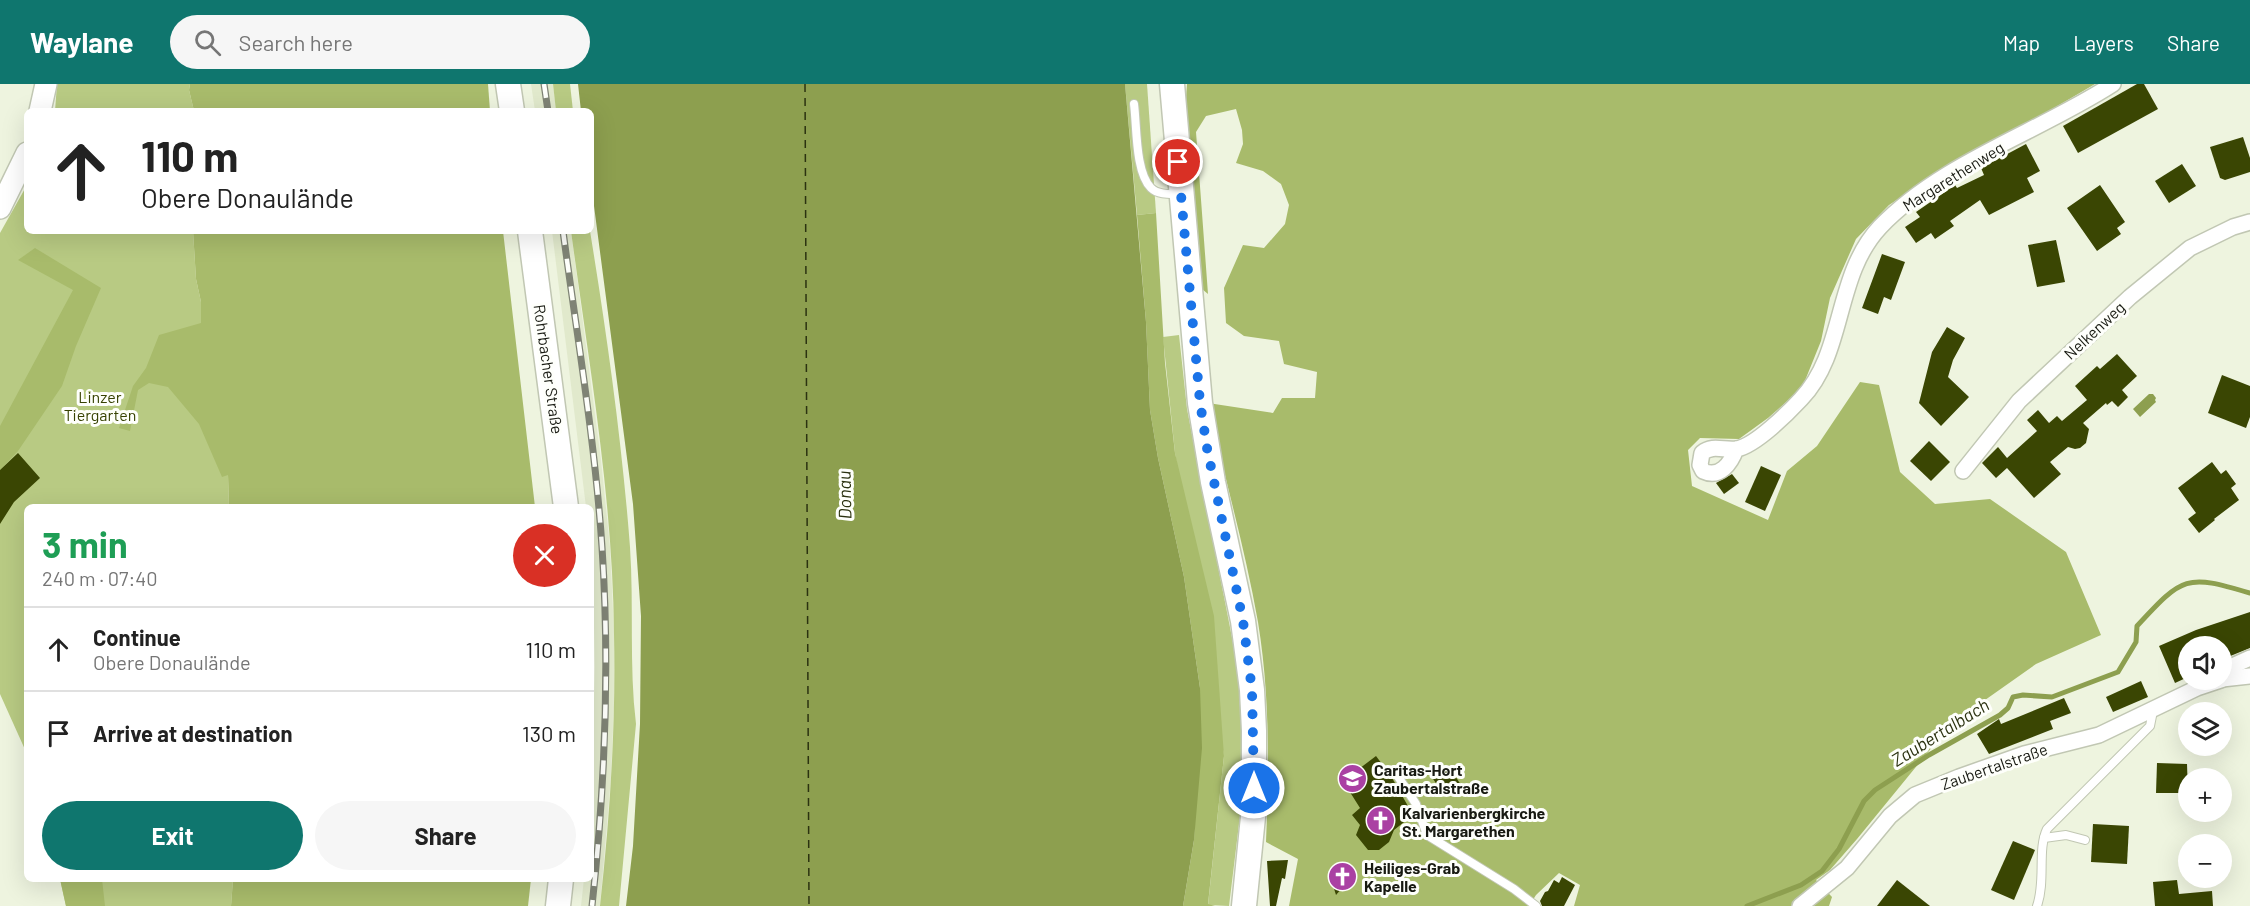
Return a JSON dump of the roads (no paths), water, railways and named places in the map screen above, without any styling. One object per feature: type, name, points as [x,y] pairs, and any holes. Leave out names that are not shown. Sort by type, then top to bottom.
[{"type":"main road","points":[[41,108],[46,84]]},
{"type":"main road","points":[[508,84],[512,108]]},
{"type":"main road","points":[[1172,84],[1200,402],[1207,448],[1241,609],[1252,690],[1254,788],[1244,906]]},
{"type":"main road","points":[[2,199],[24,159]]},
{"type":"main road","name":"Rohrbacher Straße","points":[[530,234],[566,504]]},
{"type":"main road","points":[[558,906],[561,882]]},
{"type":"street","name":"Margarethenweg","points":[[1736,449],[1766,432],[1813,386],[1834,336],[1852,272],[1860,253],[1892,215],[1926,189],[1980,156],[2074,108],[2113,84]]},
{"type":"street","name":"Nelkenweg","points":[[1963,471],[2019,401],[2130,297],[2190,248],[2233,227],[2250,222]]},
{"type":"street","points":[[2232,666],[2250,658]]},
{"type":"street","name":"Zaubertalstraße","points":[[2232,678],[2250,676]]},
{"type":"street","name":"Zaubertalstraße","points":[[1800,906],[1847,868],[1890,816],[1916,795],[2024,754],[2099,735],[2193,690]]},
{"type":"lane","points":[[1134,104],[1140,160],[1148,183],[1152,190],[1165,194],[1180,194]]},
{"type":"lane","points":[[2037,906],[2043,891],[2043,838],[2050,825],[2150,726],[2152,716],[2150,712]]},
{"type":"lane","points":[[1397,775],[1416,804],[1427,835],[1514,889],[1536,906]]},
{"type":"lane","points":[[2043,838],[2066,835],[2085,840]]},
{"type":"water","name":"Donau","points":[[578,84],[1125,84],[1146,322],[1150,410],[1184,577],[1200,688],[1202,748],[1194,840],[1183,906],[626,906],[633,846],[640,724],[641,616],[633,504],[594,206],[594,108],[581,108]]},
{"type":"water","points":[[2149,394],[2153,394],[2156,402],[2140,417],[2133,409]]},
{"type":"waterway","name":"Zaubertalbach","points":[[1747,906],[1801,885],[1822,871],[1839,849],[1864,801],[1875,790],[1929,755],[2000,715],[2008,708],[2013,697],[2023,695],[2052,697],[2118,672],[2136,642],[2137,626],[2176,589],[2198,582],[2212,583],[2250,593]]},
{"type":"railway","points":[[544,84],[548,108]]},
{"type":"railway","points":[[563,234],[595,468],[602,547],[606,637],[603,772],[592,906]]},
{"type":"place","name":"Caritas-Hort Zaubertalstraße","points":[[1353,778]]},
{"type":"place","name":"Kalvarienbergkirche St. Margarethen","points":[[1381,821]]},
{"type":"place","name":"Heiliges-Grab Kapelle","points":[[1343,876]]},
{"type":"park label","name":"Linzer Tiergarten","points":[[100,405]]}]
